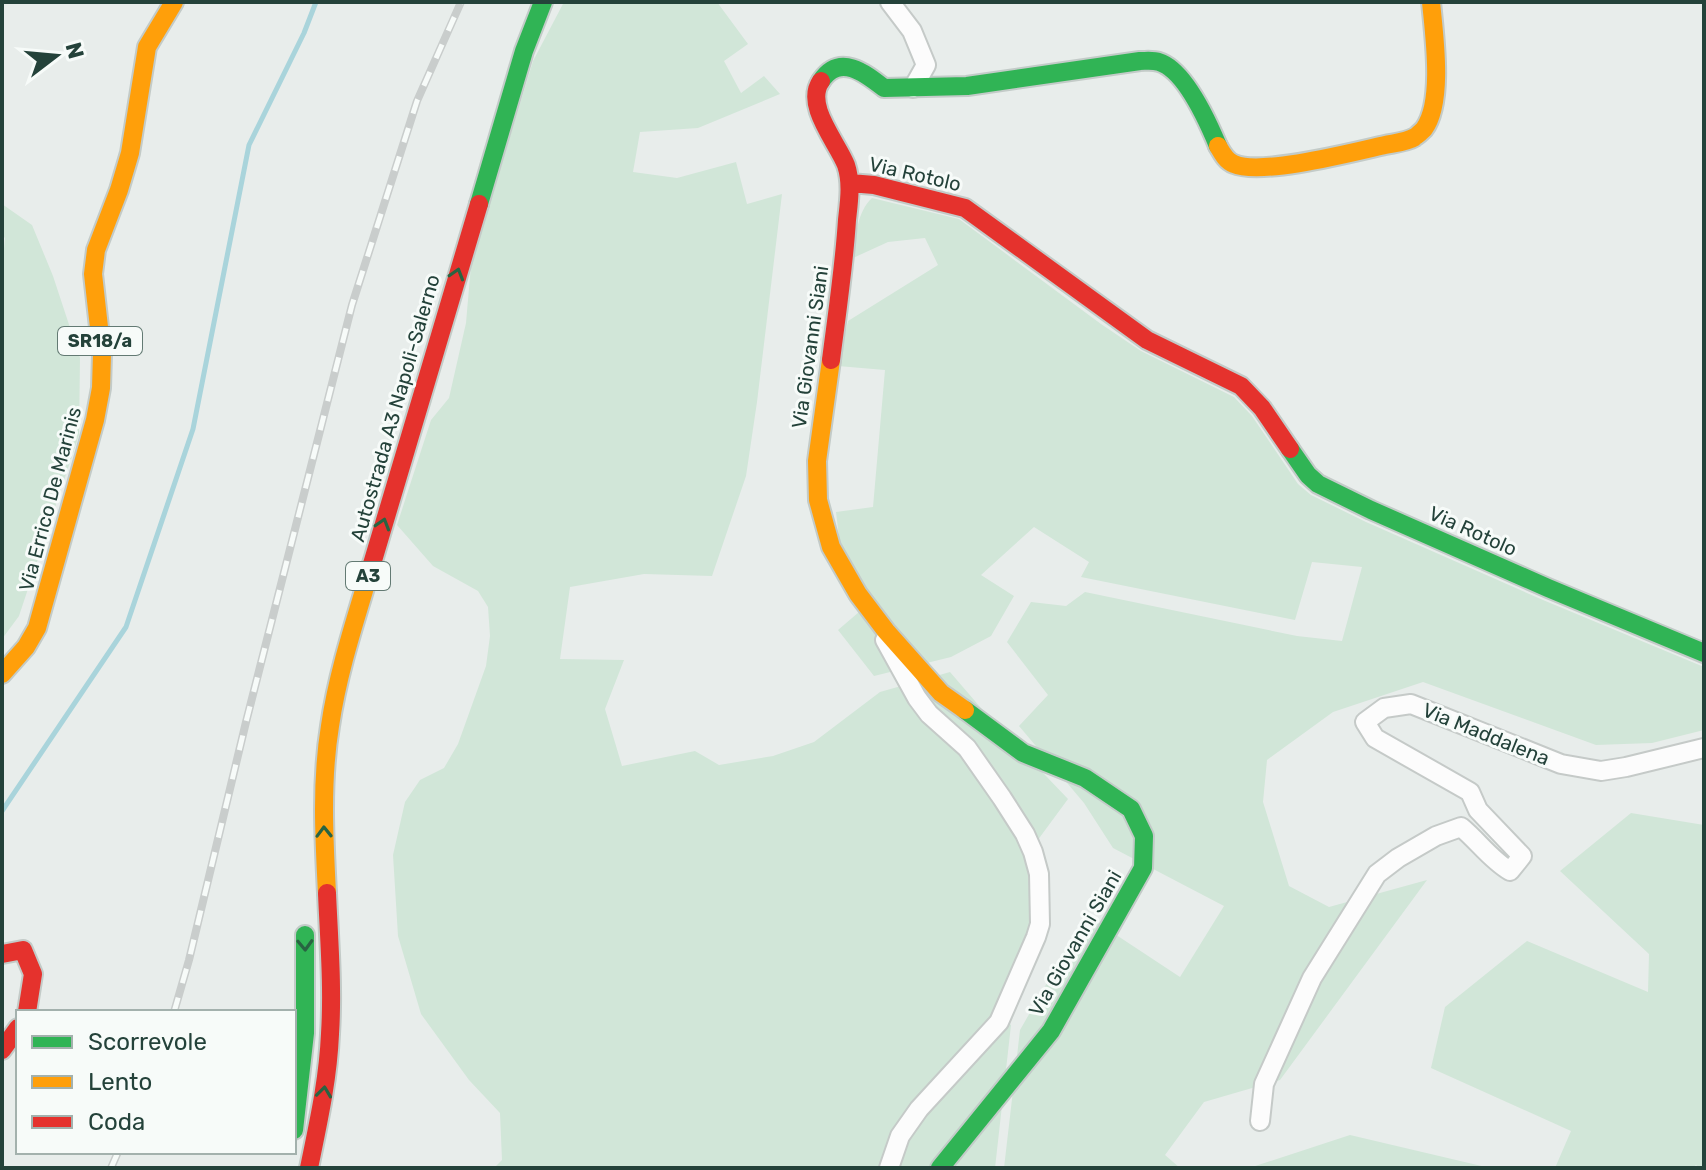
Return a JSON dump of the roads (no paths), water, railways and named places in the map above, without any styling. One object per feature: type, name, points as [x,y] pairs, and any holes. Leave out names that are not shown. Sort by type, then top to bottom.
[{"type":"main road","name":"Via Errico De Marinis","points":[[2,674],[26,647],[37,628],[95,420],[101,388],[102,354],[93,274],[96,250],[130,153],[147,47],[174,2]]},
{"type":"main road","name":"Autostrada A3 Napoli-Salerno","points":[[309,1168],[323,1102],[330,1034],[324,805],[326,756],[333,709],[347,649],[459,267],[524,51],[543,2]]},
{"type":"main road","name":"Via Rotolo","points":[[1431,2],[1435,98],[1428,123],[1416,137],[1281,165],[1251,168],[1233,164],[1221,153],[1212,131],[1177,72],[1161,62],[1140,61],[967,86],[913,88],[884,88],[864,72],[852,67],[838,68],[826,74],[817,87],[816,101],[846,166],[850,183],[874,185],[965,208],[1147,340],[1241,386],[1262,408],[1308,475],[1318,484],[1548,588],[1704,653]]},
{"type":"main road","name":"Via Giovanni Siani","points":[[850,183],[845,256],[817,461],[818,500],[831,547],[858,594],[941,693],[1023,753],[1085,778],[1110,794],[1131,809],[1144,836],[1143,868],[1051,1031],[940,1168]]},
{"type":"main road","points":[[296,1117],[306,1019],[304,914]]},
{"type":"main road","points":[[2,954],[23,950],[33,974],[27,1010]]},
{"type":"main road","points":[[2,1050],[16,1031]]},
{"type":"street","points":[[890,2],[912,31],[926,65],[913,88]]},
{"type":"street","points":[[886,631],[885,642],[917,698],[929,714],[967,748],[1025,834],[1039,874],[1040,924],[999,1022],[919,1109],[900,1136],[889,1168]]},
{"type":"street","name":"Via Maddalena","points":[[1260,1121],[1264,1084],[1312,978],[1377,874],[1436,836],[1461,827],[1498,864],[1510,871],[1522,856],[1478,810],[1470,792],[1375,738],[1365,722],[1384,708],[1411,704],[1561,764],[1601,771],[1704,748]]},
{"type":"waterway","points":[[2,811],[126,627],[193,429],[249,145],[316,2]]},
{"type":"railway","points":[[175,1010],[352,305],[417,101],[461,2]]},
{"type":"railway","points":[[111,1168],[117,1154]]}]
